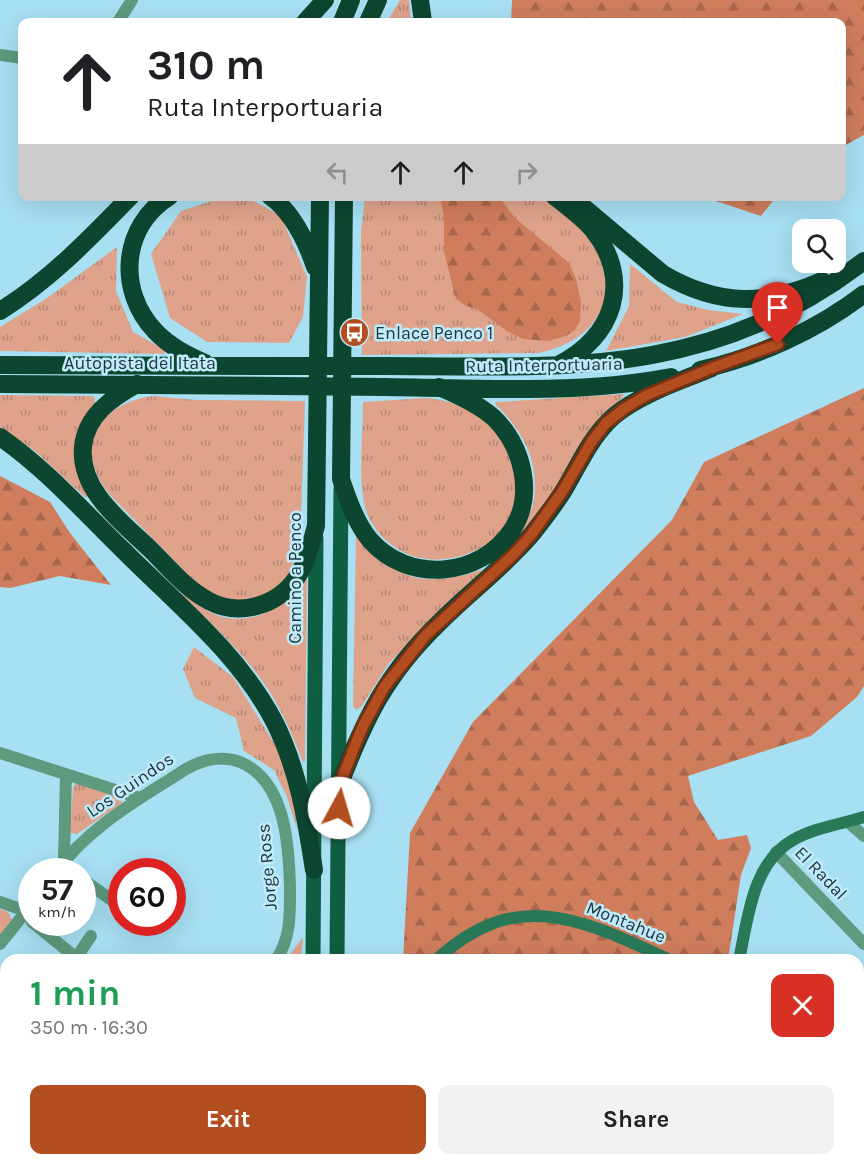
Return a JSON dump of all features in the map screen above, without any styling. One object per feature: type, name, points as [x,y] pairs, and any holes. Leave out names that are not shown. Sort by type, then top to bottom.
[{"type":"highway","points":[[309,18],[325,0]]},
{"type":"highway","points":[[344,18],[351,0]]},
{"type":"highway","points":[[370,18],[378,0]]},
{"type":"highway","points":[[420,0],[422,18]]},
{"type":"highway","points":[[0,311],[33,289],[58,268],[126,201]]},
{"type":"highway","points":[[164,201],[148,215],[136,233],[129,263],[131,284],[144,316],[160,336],[184,354],[213,366]]},
{"type":"highway","points":[[276,201],[287,211],[303,235],[319,281]]},
{"type":"highway","name":"Camino a Penco","points":[[316,526],[320,201]]},
{"type":"highway","points":[[553,367],[576,354],[600,331],[610,314],[614,293],[612,271],[601,242],[585,221],[560,201]]},
{"type":"highway","points":[[576,201],[663,274],[692,289],[721,298],[750,300],[779,296],[818,282],[864,260]]},
{"type":"highway","points":[[345,202],[341,479],[351,507],[364,531],[379,549],[399,562],[423,570],[447,570],[469,564],[496,548],[511,532],[521,512],[525,491],[520,460],[510,437],[494,419],[472,403],[439,387]]},
{"type":"highway","name":"Ruta Interportuaria","points":[[386,366],[553,367],[644,358],[707,343],[743,330],[787,310],[832,284],[864,260]]},
{"type":"highway","name":"Ruta Interportuaria","points":[[385,387],[515,390],[579,388],[650,381],[712,368],[785,340],[827,318],[864,294]]},
{"type":"highway","name":"Autopista del Itata","points":[[0,365],[386,366]]},
{"type":"highway","points":[[339,786],[363,726],[398,668],[434,628],[513,555],[531,535],[562,492],[592,441],[606,423],[636,401],[712,368]]},
{"type":"highway","name":"Autopista del Itata","points":[[0,384],[385,387]]},
{"type":"highway","points":[[137,384],[102,407],[91,421],[83,445],[84,466],[90,484],[101,500],[193,591],[215,604],[233,609],[251,607],[277,597],[300,572],[316,526]]},
{"type":"highway","points":[[0,437],[46,474],[213,640],[251,683],[274,722],[292,763],[303,806],[314,870]]},
{"type":"main road","points":[[337,954],[341,479]]},
{"type":"main road","name":"Camino a Penco","points":[[313,954],[316,526]]},
{"type":"street","points":[[121,18],[132,0]]},
{"type":"street","points":[[0,55],[18,57]]},
{"type":"street","points":[[0,753],[140,798]]},
{"type":"street","name":"Los Guindos","points":[[67,858],[79,843],[98,827],[193,765],[209,760],[226,759]]},
{"type":"street","name":"Jorge Ross","points":[[226,759],[244,764],[259,775],[271,790],[281,814],[289,859],[290,915],[287,938],[279,954]]},
{"type":"street","name":"Los Guindos","points":[[61,858],[66,774]]},
{"type":"street","points":[[740,954],[752,898],[765,868],[776,852],[800,836],[864,817]]},
{"type":"street","points":[[848,822],[864,836]]},
{"type":"street","name":"El Radal","points":[[776,852],[864,944]]},
{"type":"street","points":[[0,902],[18,910]]},
{"type":"street","name":"Montahue","points":[[443,954],[458,941],[488,925],[512,918],[537,915],[565,918],[593,926],[656,954]]},
{"type":"street","points":[[0,944],[18,926]]},
{"type":"street","points":[[52,936],[72,954]]},
{"type":"street","points":[[80,954],[91,936]]},
{"type":"green space","points":[[400,0],[409,0],[411,18],[389,18]]},
{"type":"green space","points":[[512,0],[864,0],[864,135],[846,145],[846,18],[511,18]]},
{"type":"green space","points":[[212,201],[253,201],[281,216],[307,277],[303,317],[289,343],[207,342],[170,318],[151,254],[181,211]]},
{"type":"green space","points":[[365,201],[548,201],[585,234],[598,254],[605,275],[605,295],[599,314],[586,331],[566,344],[539,353],[362,355],[361,232]]},
{"type":"green space","points":[[441,201],[502,201],[515,218],[569,263],[576,279],[581,302],[580,321],[575,330],[566,336],[548,341],[523,339],[507,331],[477,309],[466,306],[456,299],[444,252],[444,217]]},
{"type":"green space","points":[[716,201],[773,201],[761,216]]},
{"type":"green space","points":[[117,247],[116,291],[133,332],[165,350],[164,354],[0,351],[0,327],[47,298]]},
{"type":"green space","points":[[630,264],[677,302],[708,310],[743,314],[685,337],[606,351],[629,306]]},
{"type":"green space","points":[[864,388],[864,686],[857,697],[811,736],[688,776],[694,802],[718,840],[747,835],[751,848],[741,875],[729,954],[403,954],[410,833],[473,722],[672,520],[704,462]]},
{"type":"green space","points":[[625,394],[587,439],[558,489],[520,535],[533,505],[535,476],[528,449],[522,437],[495,404],[496,402]]},
{"type":"green space","points":[[0,395],[92,396],[95,398],[86,498],[36,452],[0,427]]},
{"type":"green space","points":[[153,396],[196,400],[305,401],[300,547],[288,576],[267,596],[234,603],[202,589],[111,496],[99,479],[93,462],[92,446],[96,431],[117,408],[133,400]]},
{"type":"green space","points":[[426,398],[446,401],[465,408],[482,419],[496,432],[506,447],[513,465],[516,485],[514,506],[508,521],[499,534],[487,544],[457,557],[425,559],[402,552],[376,530],[365,507],[361,455],[363,402]]},
{"type":"green space","points":[[0,476],[50,502],[70,533],[111,585],[60,576],[10,588],[0,587]]},
{"type":"green space","points":[[356,536],[389,565],[422,579],[443,579],[485,569],[389,663],[361,707],[356,710],[353,706]]},
{"type":"green space","points":[[307,576],[305,761],[303,762],[280,710],[262,680],[229,641],[181,594],[184,592],[206,610],[221,616],[235,619],[249,618],[276,608],[298,588]]},
{"type":"green space","points":[[194,647],[233,677],[279,751],[292,788],[297,829],[287,797],[274,770],[244,751],[236,718],[195,698],[183,669]]},
{"type":"green space","points":[[77,782],[120,798],[122,803],[77,834],[70,833],[73,788]]},
{"type":"green space","points":[[0,909],[8,912],[12,920],[0,936]]},
{"type":"green space","points":[[303,937],[302,954],[290,954]]},
{"type":"place","name":"Enlace Penco 1","points":[[354,333]]},
{"type":"route","points":[[339,808],[339,786],[363,726],[385,686],[426,635],[513,555],[531,535],[547,515],[592,441],[606,423],[647,395],[778,344]]}]
